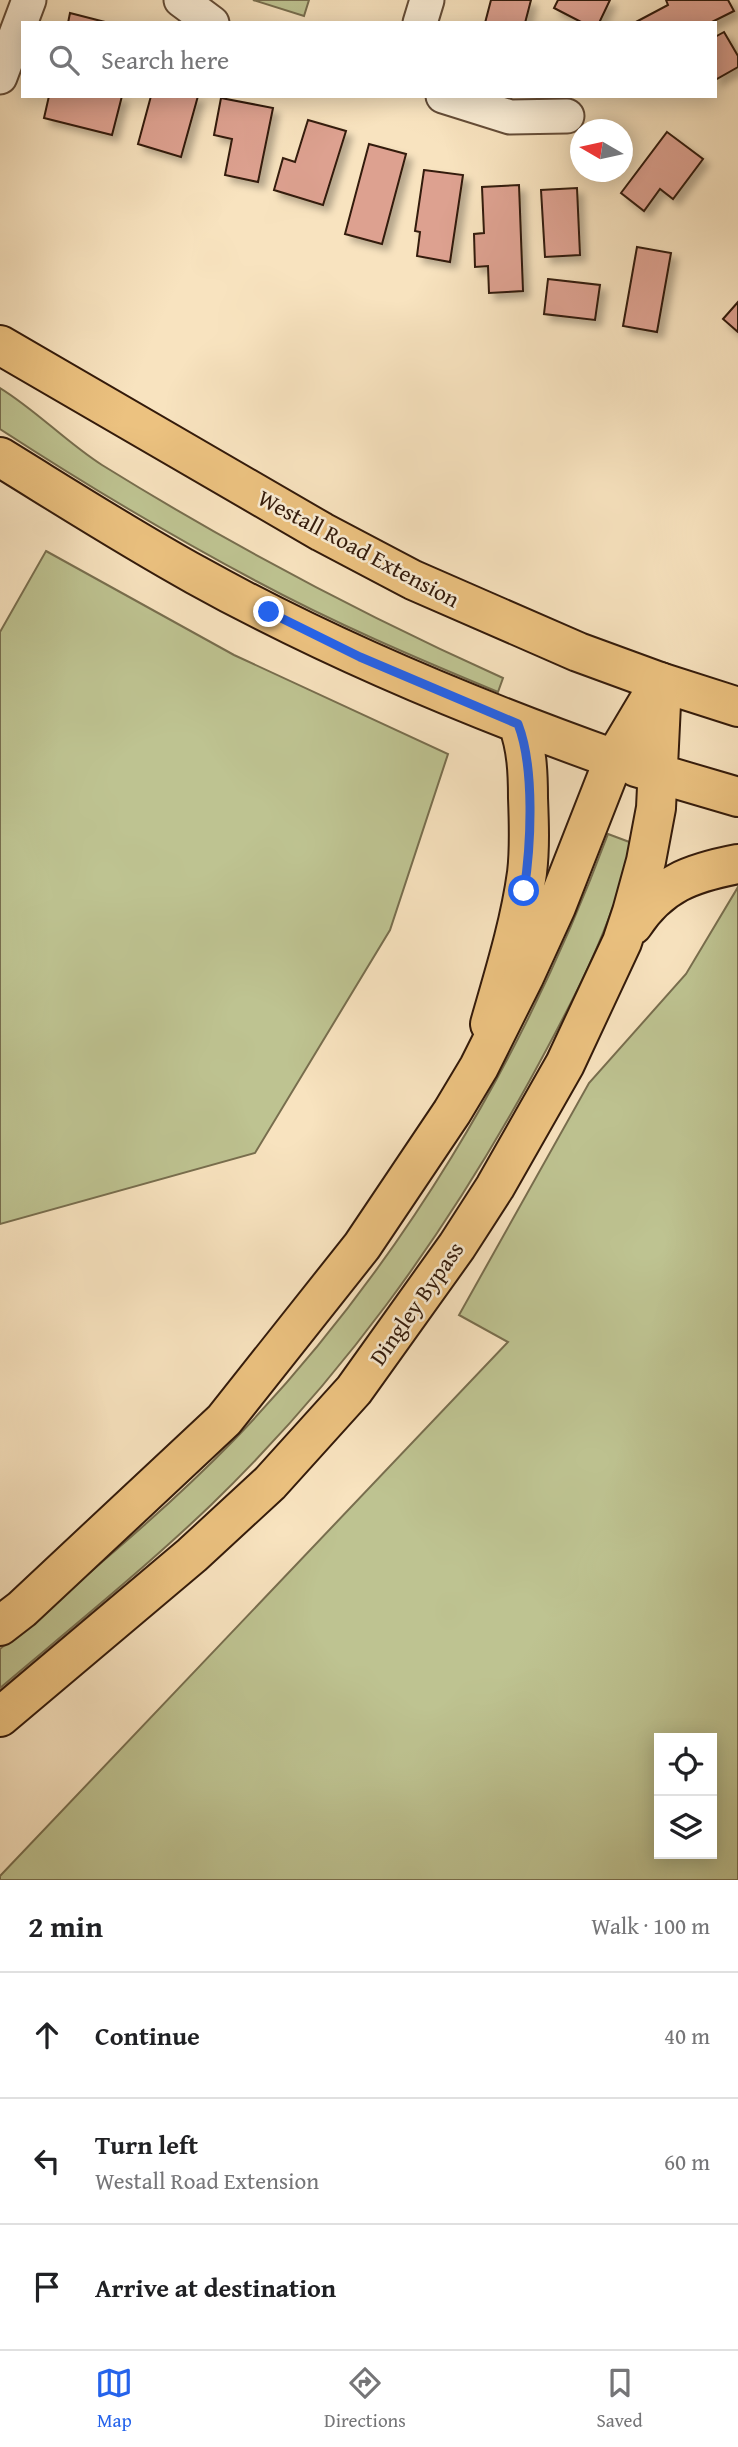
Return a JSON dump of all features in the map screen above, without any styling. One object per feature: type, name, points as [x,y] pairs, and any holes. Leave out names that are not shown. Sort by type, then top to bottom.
[{"type":"main road","name":"Westall Road Extension","points":[[0,345],[322,532],[413,580],[566,647],[661,683],[738,707]]},
{"type":"main road","points":[[0,457],[197,576],[360,657],[518,724],[658,774],[738,797]]},
{"type":"main road","points":[[0,1626],[22,1609],[224,1420],[362,1247],[479,1067],[556,907],[614,759],[661,683]]},
{"type":"main road","name":"Dingley Bypass","points":[[0,1717],[202,1546],[270,1483],[354,1390],[457,1246],[517,1153],[565,1064],[622,942],[646,861],[656,808],[661,683]]},
{"type":"main road","points":[[479,1067],[516,928],[527,872],[528,775],[518,724]]},
{"type":"main road","points":[[622,942],[641,913],[677,882],[704,871],[738,864]]},
{"type":"street","points":[[21,21],[29,0]]},
{"type":"street","points":[[181,0],[209,21]]},
{"type":"street","points":[[421,21],[427,0]]},
{"type":"street","points":[[0,77],[21,21]]},
{"type":"street","points":[[449,98],[510,117],[568,116]]},
{"type":"green space","points":[[253,0],[309,0],[304,16]]},
{"type":"green space","points":[[0,388],[102,465],[200,523],[349,604],[503,678],[498,692],[376,640],[285,596],[94,488],[0,429]]},
{"type":"green space","points":[[46,551],[234,655],[448,754],[390,930],[255,1153],[0,1224],[0,632]]},
{"type":"green space","points":[[608,834],[632,843],[614,905],[589,965],[497,1138],[425,1251],[346,1357],[258,1457],[160,1552],[0,1688],[0,1649],[148,1522],[233,1441],[294,1374],[350,1305],[403,1232],[452,1157],[496,1079],[575,918]]},
{"type":"green space","points":[[738,887],[738,1880],[0,1880],[0,1876],[508,1342],[459,1315],[589,1083],[686,974]]},
{"type":"building","points":[[491,0],[531,0],[526,21],[486,21]]},
{"type":"building","points":[[558,0],[610,0],[600,21],[579,21],[554,8]]},
{"type":"building","points":[[666,0],[728,0],[734,11],[714,21],[638,21],[668,5]]},
{"type":"building","points":[[70,13],[101,21],[68,21]]},
{"type":"building","points":[[724,32],[738,56],[738,67],[717,79],[717,36]]},
{"type":"building","points":[[49,98],[121,98],[112,135],[44,118]]},
{"type":"building","points":[[150,98],[197,98],[181,157],[138,144]]},
{"type":"building","points":[[221,98],[273,108],[258,182],[225,175],[232,139],[214,135]]},
{"type":"building","points":[[308,120],[346,131],[323,205],[274,190],[283,158],[295,162]]},
{"type":"building","points":[[667,132],[703,159],[673,199],[660,189],[644,211],[621,193],[629,182],[633,182],[633,177]]},
{"type":"building","points":[[369,144],[406,154],[382,244],[345,234]]},
{"type":"building","points":[[424,170],[463,175],[450,262],[417,256],[420,232],[415,231]]},
{"type":"building","points":[[519,185],[523,291],[489,293],[488,266],[475,267],[474,234],[484,233],[482,187]]},
{"type":"building","points":[[577,188],[580,255],[545,257],[541,190]]},
{"type":"building","points":[[637,247],[671,253],[657,332],[623,326]]},
{"type":"building","points":[[548,279],[600,285],[595,320],[544,314]]},
{"type":"building","points":[[738,302],[738,332],[723,319]]},
{"type":"route","points":[[269,612],[360,657],[518,724],[528,775],[529,824],[524,891]]}]
